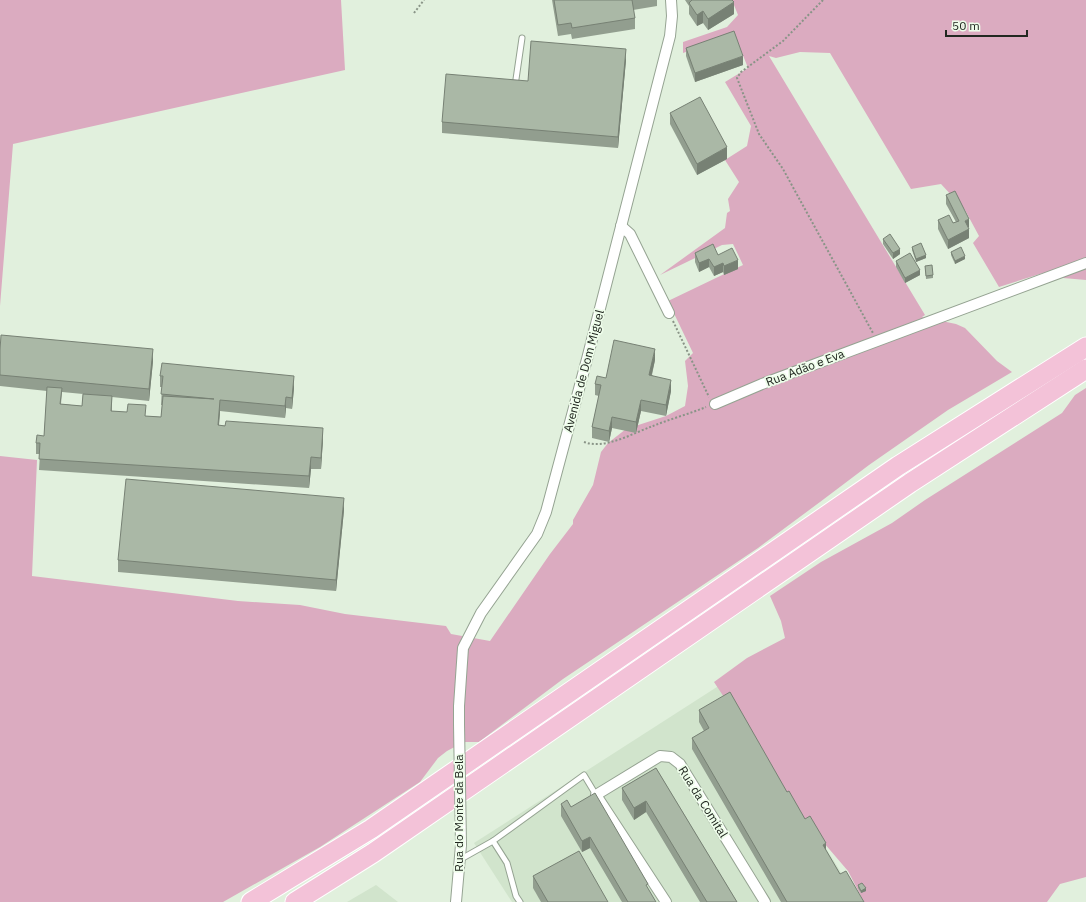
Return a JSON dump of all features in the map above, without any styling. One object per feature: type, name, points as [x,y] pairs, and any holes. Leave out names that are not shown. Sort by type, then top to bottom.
[{"type":"highway","points":[[251,902],[371,829],[898,466],[1086,347]]},
{"type":"highway","points":[[295,902],[373,853],[910,483],[1086,369]]},
{"type":"street","name":"Avenida de Dom Miguel","points":[[459,724],[458,706],[463,648],[481,613],[537,534],[546,512],[670,36],[672,16],[671,0]]},
{"type":"street","points":[[621,226],[630,234],[669,313]]},
{"type":"street","name":"Rua Adão e Eva","points":[[715,404],[762,384],[1086,263]]},
{"type":"street","name":"Rua do Monte da Bela","points":[[456,902],[461,844],[459,724]]},
{"type":"street","name":"Rua da Comital","points":[[596,795],[660,756],[671,757],[680,764],[765,902]]},
{"type":"street","points":[[596,795],[666,902]]},
{"type":"lane","points":[[515,86],[522,38]]},
{"type":"lane","points":[[460,859],[493,841],[584,775],[596,795]]},
{"type":"lane","points":[[493,841],[508,863],[516,896],[520,902]]},
{"type":"path","points":[[414,13],[424,0]]},
{"type":"path","points":[[823,0],[783,41],[741,72],[737,78],[759,134],[783,168],[877,341]]},
{"type":"path","points":[[584,442],[591,445],[614,441],[653,425],[715,404],[710,399],[669,313]]},
{"type":"shaded area","points":[[0,0],[341,0],[345,70],[13,144],[0,306]]},
{"type":"shaded area","points":[[732,0],[1086,0],[1086,280],[1063,278],[1043,273],[999,287],[973,243],[979,236],[965,210],[941,184],[911,189],[830,53],[800,52],[776,58],[769,56],[925,315],[922,317],[956,324],[965,328],[997,361],[1012,372],[948,410],[869,465],[758,548],[563,679],[479,742],[464,742],[447,751],[438,758],[420,782],[320,847],[223,902],[0,902],[0,456],[37,460],[32,576],[238,601],[300,605],[345,614],[446,626],[451,634],[490,641],[550,554],[573,524],[573,520],[593,485],[601,452],[608,443],[626,429],[666,416],[685,406],[688,386],[685,361],[693,353],[668,301],[743,265],[733,244],[722,245],[660,275],[725,228],[727,213],[730,211],[728,199],[739,182],[725,160],[747,146],[751,126],[725,82],[748,68],[735,35],[683,53],[683,42],[727,27],[738,15]]},
{"type":"shaded area","points":[[1086,388],[1086,877],[1060,884],[1047,902],[864,902],[848,871],[806,822],[714,682],[747,658],[785,638],[781,621],[770,596],[821,562],[892,523],[925,500],[1062,413],[1075,395]]},
{"type":"shaded area","points":[[720,685],[859,902],[512,902],[474,843]]},
{"type":"shaded area","points":[[376,885],[398,902],[347,902]]},
{"type":"building","points":[[554,0],[632,0],[635,18],[572,28],[571,23],[558,25]]},
{"type":"building","points":[[692,0],[732,0],[734,2],[708,19],[703,11],[697,15],[689,3]]},
{"type":"building","points":[[734,31],[743,56],[695,73],[686,48]]},
{"type":"building","points":[[531,41],[626,49],[618,137],[442,122],[446,74],[528,81]]},
{"type":"building","points":[[700,97],[727,147],[697,164],[670,113]]},
{"type":"building","points":[[955,191],[969,219],[965,221],[969,229],[948,240],[938,220],[949,215],[953,223],[959,221],[946,195]]},
{"type":"building","points":[[890,234],[900,249],[893,253],[883,239]]},
{"type":"building","points":[[921,243],[926,255],[916,259],[912,247]]},
{"type":"building","points":[[713,244],[718,255],[732,248],[738,260],[724,266],[723,263],[714,267],[709,259],[699,263],[695,253]]},
{"type":"building","points":[[961,247],[965,256],[955,261],[951,252]]},
{"type":"building","points":[[910,253],[920,270],[905,278],[896,261]]},
{"type":"building","points":[[932,265],[933,275],[926,276],[925,266]]},
{"type":"building","points":[[1,335],[153,349],[149,389],[0,375]]},
{"type":"building","points":[[614,340],[655,349],[649,375],[671,380],[666,405],[641,400],[636,422],[612,417],[609,431],[592,427],[601,385],[595,384],[597,376],[606,378]]},
{"type":"building","points":[[162,363],[294,376],[292,398],[286,397],[285,406],[220,400],[218,425],[225,426],[226,421],[323,428],[321,458],[311,457],[309,476],[39,459],[40,443],[36,443],[37,435],[44,436],[47,387],[62,388],[60,404],[82,406],[83,394],[112,396],[111,411],[127,412],[128,404],[146,405],[145,416],[161,417],[163,396],[214,399],[161,394],[163,376],[160,376]]},
{"type":"building","points":[[126,479],[344,498],[336,580],[118,560]]},
{"type":"building","points":[[730,692],[787,792],[789,791],[805,819],[810,816],[826,843],[823,845],[840,874],[846,871],[864,902],[787,902],[692,738],[709,728],[699,710]]},
{"type":"building","points":[[656,768],[737,902],[707,902],[646,801],[634,808],[622,788]]},
{"type":"building","points":[[595,793],[648,884],[646,885],[656,902],[628,902],[590,837],[582,841],[561,804],[567,800],[571,807]]},
{"type":"building","points":[[579,851],[608,902],[548,902],[533,876]]},
{"type":"building","points":[[862,883],[866,888],[861,891],[858,885]]}]
